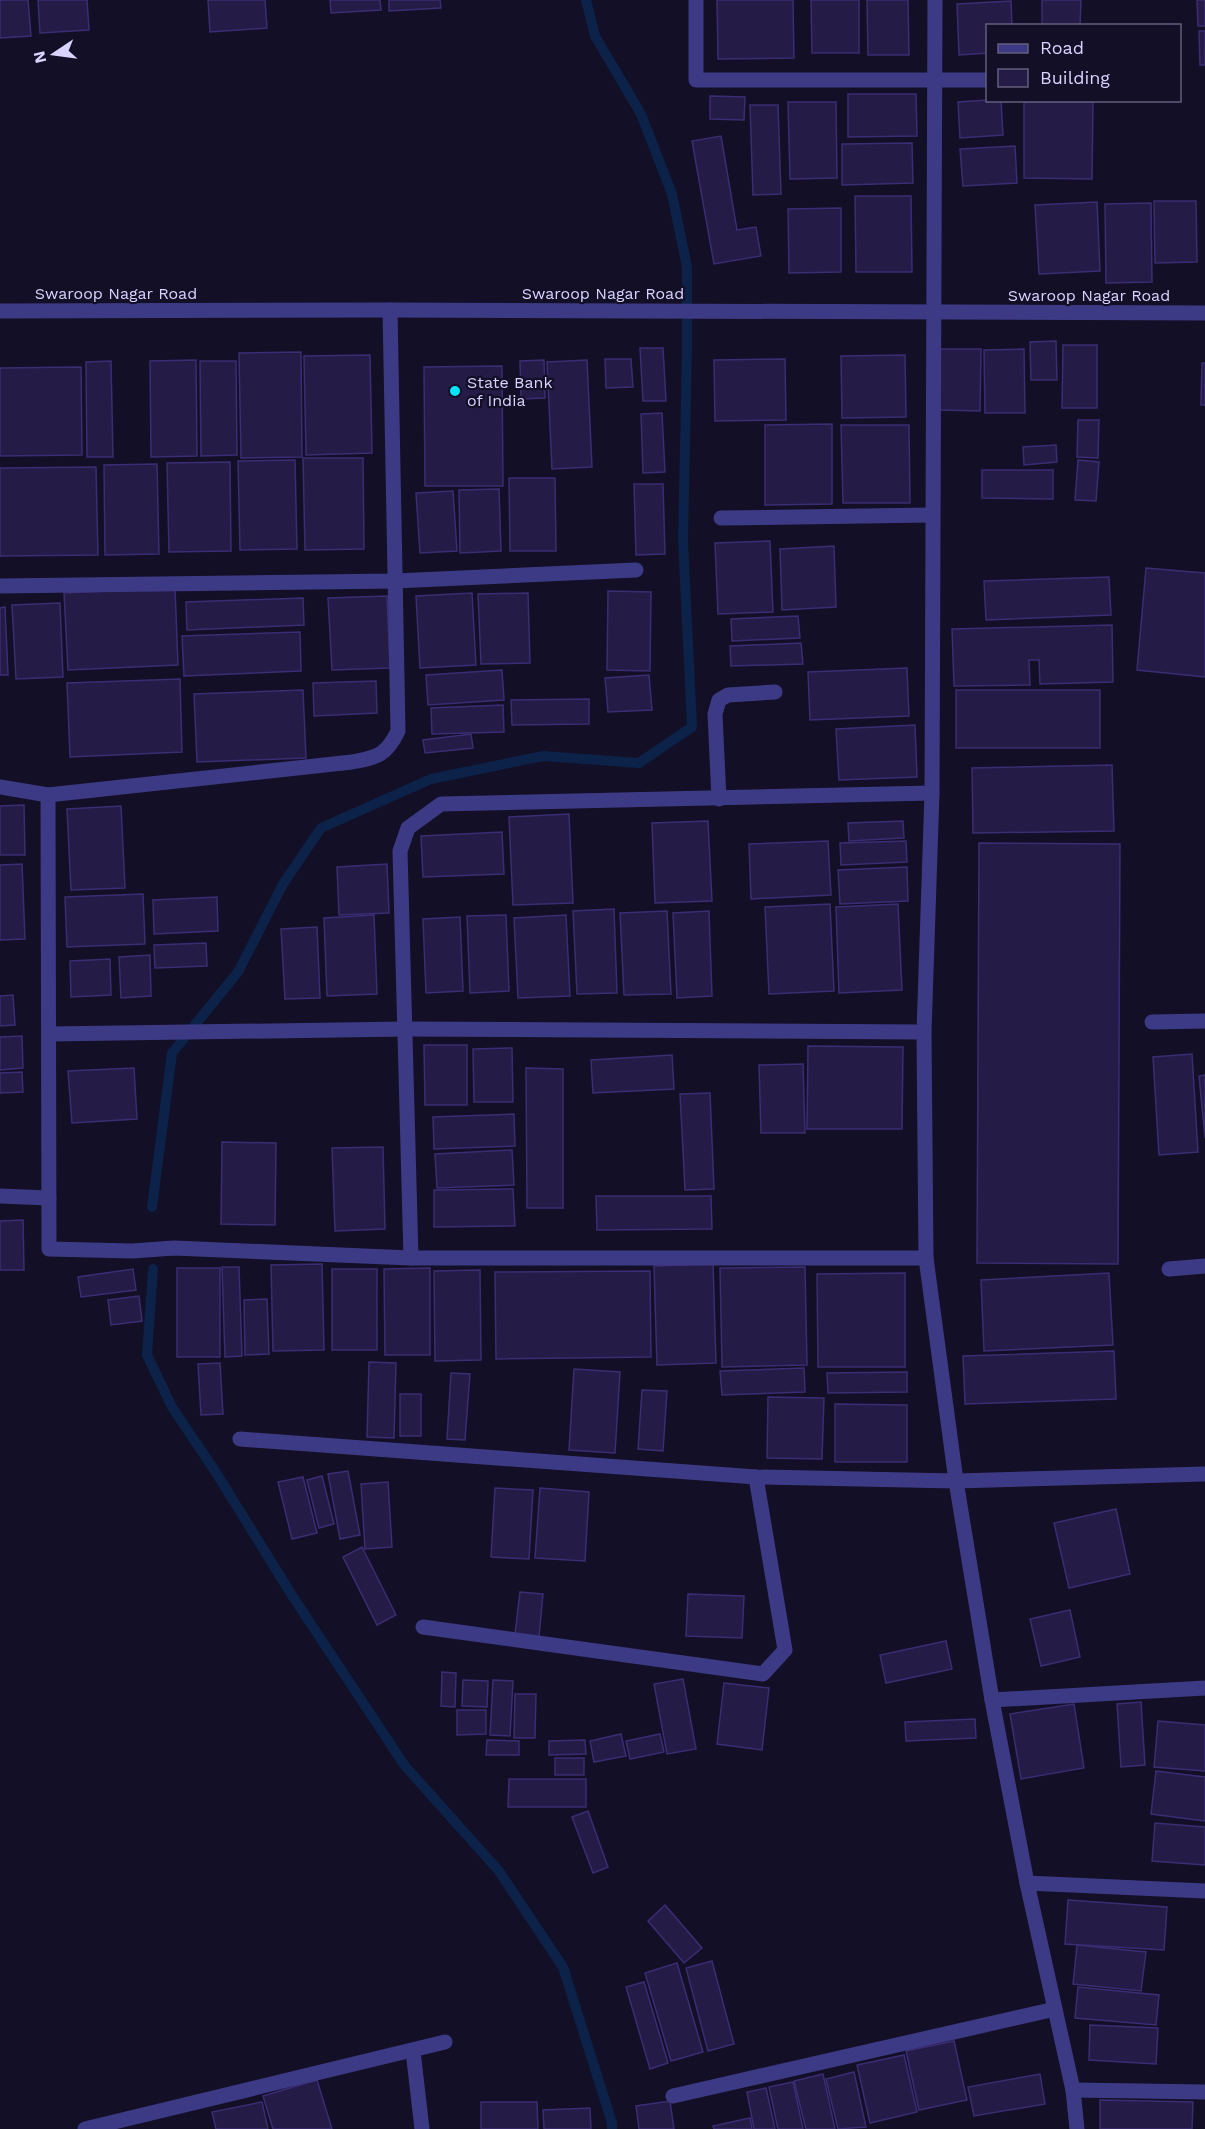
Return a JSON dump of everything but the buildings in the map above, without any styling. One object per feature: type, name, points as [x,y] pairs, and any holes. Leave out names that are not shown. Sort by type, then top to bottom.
[{"type":"street","points":[[696,0],[696,80],[986,80]]},
{"type":"street","points":[[935,0],[932,794],[924,1032],[926,1258],[956,1481],[992,1700],[1027,1883],[1072,2090],[1077,2129]]},
{"type":"street","points":[[0,787],[48,795],[340,763],[374,758],[390,747],[398,731],[390,310]]},
{"type":"street","name":"Swaroop Nagar Road","points":[[0,311],[1205,313]]},
{"type":"street","points":[[721,518],[932,514]]},
{"type":"street","points":[[0,586],[395,581],[636,570]]},
{"type":"street","points":[[719,799],[715,714],[719,700],[728,695],[775,692]]},
{"type":"street","points":[[411,1258],[400,851],[408,828],[441,804],[932,794]]},
{"type":"street","points":[[48,795],[49,1249],[132,1251],[174,1248],[411,1258],[926,1258]]},
{"type":"street","points":[[1152,1022],[1205,1020]]},
{"type":"street","points":[[49,1034],[406,1029],[924,1032]]},
{"type":"street","points":[[0,1196],[49,1198]]},
{"type":"street","points":[[1169,1269],[1205,1266]]},
{"type":"street","points":[[240,1439],[756,1477],[956,1481],[1205,1474]]},
{"type":"street","points":[[423,1627],[763,1674],[785,1650],[756,1477]]},
{"type":"street","points":[[992,1700],[1205,1688]]},
{"type":"street","points":[[1027,1883],[1205,1891]]},
{"type":"street","points":[[674,2096],[1055,2009]]},
{"type":"street","points":[[85,2129],[445,2042]]},
{"type":"street","points":[[412,2051],[422,2129]]},
{"type":"street","points":[[1072,2090],[1205,2092]]},
{"type":"waterway","points":[[152,1207],[172,1053],[238,972],[283,884],[321,828],[431,779],[543,756],[639,763],[692,727],[683,540],[687,267],[672,194],[641,114],[595,36],[586,0]]},
{"type":"waterway","points":[[153,1269],[147,1355],[172,1407],[215,1471],[293,1597],[405,1766],[499,1871],[563,1967],[612,2129]]},
{"type":"place","name":"State Bank of India","points":[[455,391]]}]
